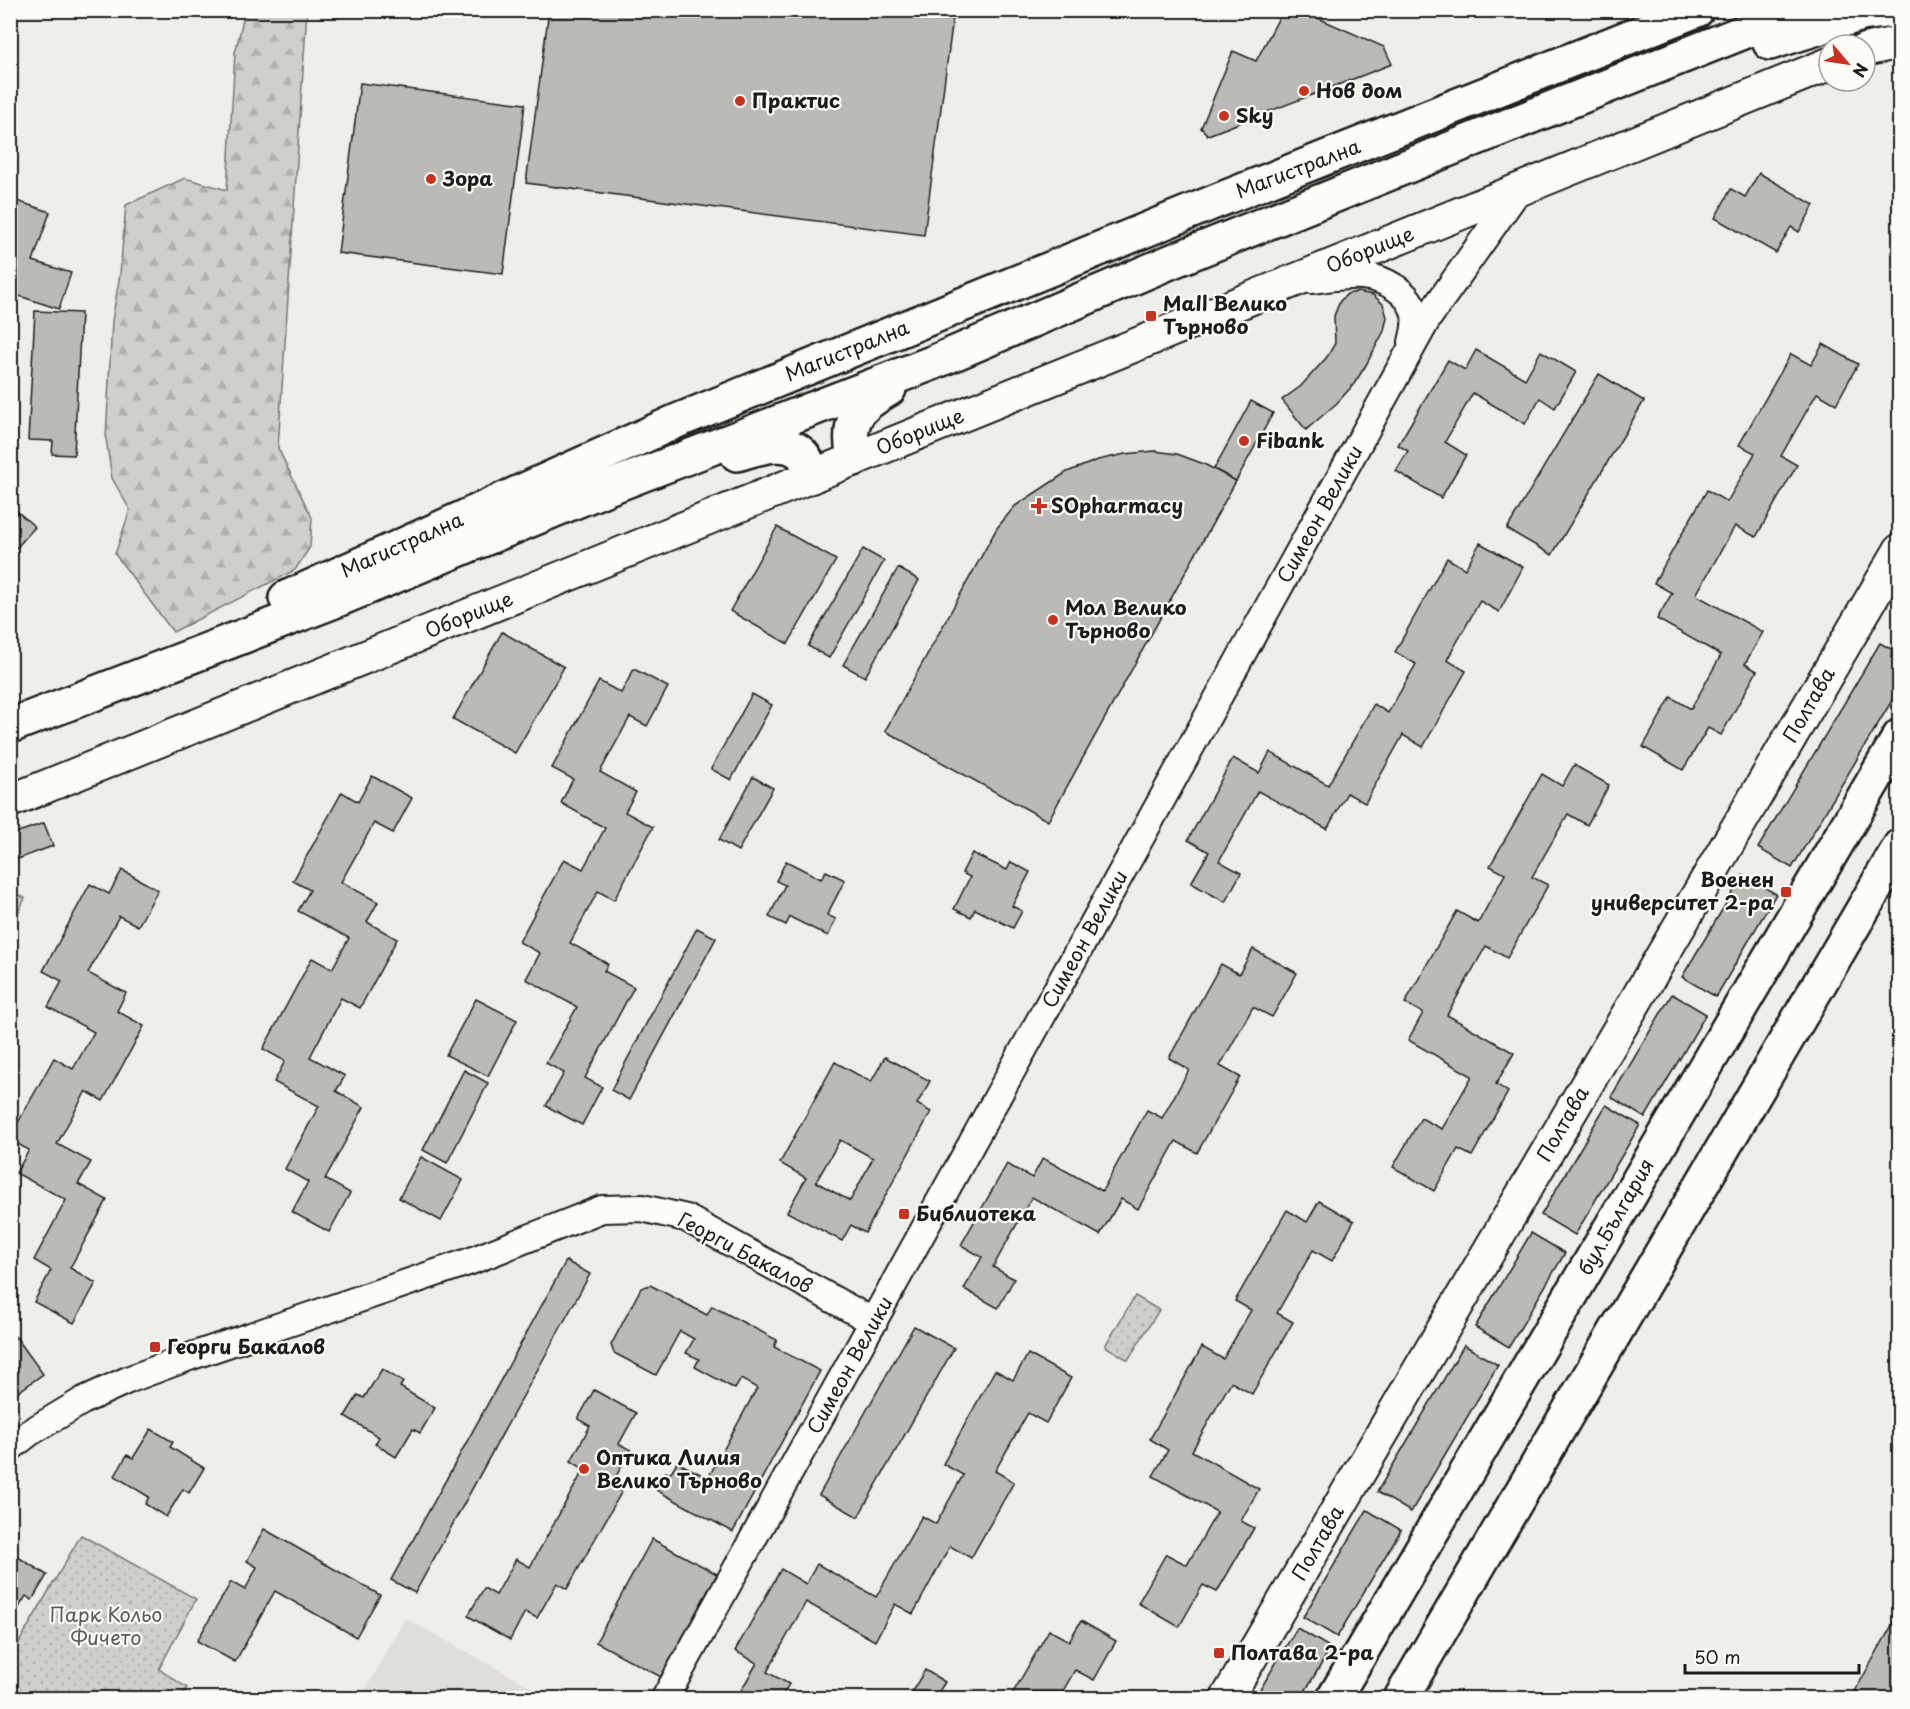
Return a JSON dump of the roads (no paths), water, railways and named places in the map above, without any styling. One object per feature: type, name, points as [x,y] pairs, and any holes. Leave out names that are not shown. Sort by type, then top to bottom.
[{"type":"main road","points":[[1464,104],[1652,10]]},
{"type":"main road","name":"Магистрална","points":[[10,725],[677,421],[1224,198],[1697,10]]},
{"type":"main road","points":[[10,725],[337,600],[610,487],[932,363],[1170,262],[1799,10]]},
{"type":"main road","points":[[1477,138],[1862,14],[1893,10]]},
{"type":"main road","points":[[854,459],[850,432],[859,411],[877,396],[932,363]]},
{"type":"main road","points":[[610,487],[775,445],[785,446],[805,457],[812,476]]},
{"type":"main road","name":"бул.България","points":[[1334,1698],[1899,736]]},
{"type":"main road","points":[[1401,1698],[1899,846]]},
{"type":"street","points":[[1877,47],[1899,42]]},
{"type":"street","name":"Оборище","points":[[10,801],[1817,69]]},
{"type":"street","name":"Симеон Велики","points":[[666,1698],[1428,318],[1519,189]]},
{"type":"street","points":[[1294,281],[1361,276],[1380,280],[1399,290],[1408,298],[1416,317],[1410,351]]},
{"type":"street","name":"Полтава","points":[[1227,1698],[1899,549]]},
{"type":"street","name":"Георги Бакалов","points":[[10,1448],[28,1433],[84,1400],[130,1380],[189,1357],[471,1261],[602,1209],[642,1208],[686,1218],[874,1322]]},
{"type":"place","name":"Нов дом","points":[[1304,91]]},
{"type":"place","name":"Практис","points":[[740,101]]},
{"type":"place","name":"Sky","points":[[1224,116]]},
{"type":"place","name":"Зора","points":[[431,179]]},
{"type":"place","name":"Mall Велико Търново","points":[[1151,316]]},
{"type":"place","name":"Fibank","points":[[1244,441]]},
{"type":"place","name":"SOpharmacy","points":[[1039,506]]},
{"type":"place","name":"Мол Велико Търново","points":[[1053,620]]},
{"type":"place","name":"Военен университет 2-ра","points":[[1786,892]]},
{"type":"place","name":"Библиотека","points":[[904,1214]]},
{"type":"place","name":"Георги Бакалов","points":[[155,1347]]},
{"type":"place","name":"Оптика Лилия Велико Търново","points":[[584,1469]]},
{"type":"place","name":"Полтава 2-ра","points":[[1219,1653]]},
{"type":"park label","name":"Парк Кольо Фичето","points":[[106,1626]]}]
